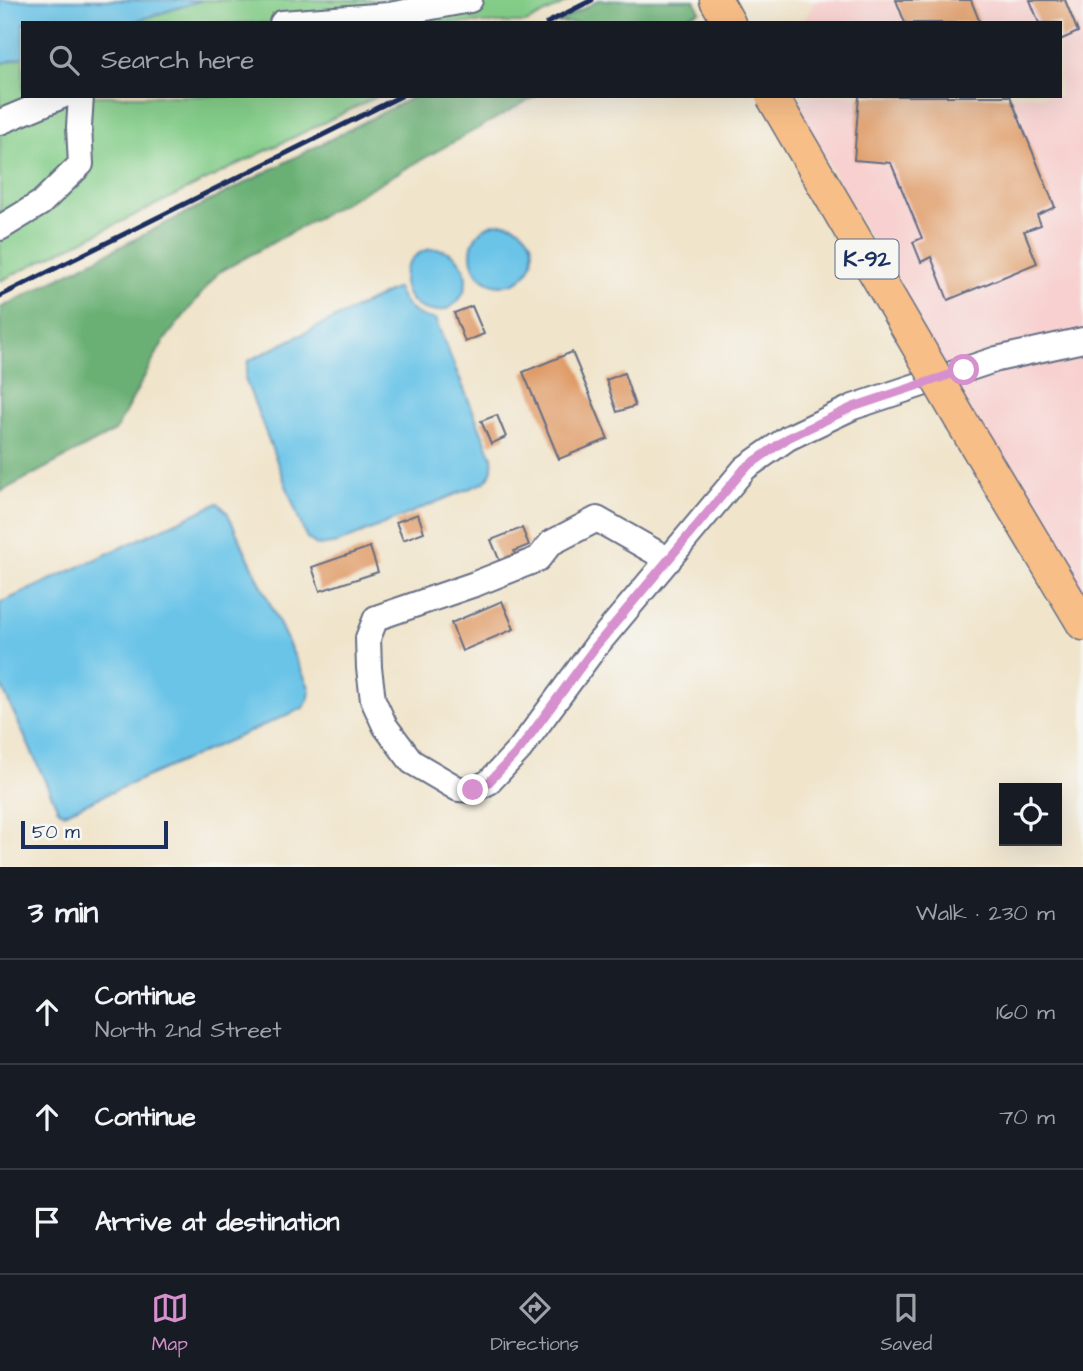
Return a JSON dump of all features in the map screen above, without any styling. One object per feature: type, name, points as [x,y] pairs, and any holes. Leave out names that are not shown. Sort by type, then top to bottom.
[{"type":"main road","points":[[716,0],[728,21]]},
{"type":"main road","name":"K-92","points":[[773,98],[1083,624]]},
{"type":"street","points":[[309,21],[389,15],[470,0]]},
{"type":"street","points":[[0,122],[57,98]]},
{"type":"street","points":[[0,228],[41,203],[81,163],[81,98]]},
{"type":"street","points":[[669,559],[597,519],[551,543],[538,559],[376,618],[368,638],[369,668],[373,700],[385,726],[412,762],[458,789],[473,790],[489,782],[520,749],[596,646],[669,559],[745,468],[788,438],[853,407],[997,359],[1083,340]]},
{"type":"shaded area","points":[[815,0],[1083,0],[1083,624],[797,107],[797,98],[1062,98],[1062,21],[804,21]]},
{"type":"green space","points":[[202,0],[571,0],[530,21],[136,21]]},
{"type":"green space","points":[[599,0],[694,0],[700,11],[677,21],[560,21]]},
{"type":"green space","points":[[21,58],[21,98],[374,98],[0,281],[0,64]]},
{"type":"green space","points":[[411,98],[532,98],[218,273],[163,342],[115,431],[0,492],[0,308]]},
{"type":"water","points":[[0,0],[202,0],[136,21],[21,21],[21,58],[0,64]]},
{"type":"water","points":[[496,223],[508,223],[524,232],[531,242],[531,266],[524,276],[508,285],[496,285],[485,280],[476,271],[471,260],[471,248],[476,237],[485,228]]},
{"type":"water","points":[[429,249],[441,249],[457,258],[464,268],[464,292],[457,302],[441,311],[429,311],[418,306],[409,297],[404,286],[404,274],[409,263],[418,254]]},
{"type":"water","points":[[397,288],[411,310],[435,319],[492,457],[491,472],[483,483],[338,543],[318,546],[307,538],[304,532],[245,379],[248,361]]},
{"type":"water","points":[[218,503],[227,512],[309,687],[308,701],[303,708],[64,813],[58,809],[0,683],[0,603]]},
{"type":"building","points":[[896,0],[971,0],[979,21],[904,21]]},
{"type":"building","points":[[1030,0],[1065,0],[1078,32],[1062,39],[1062,21],[1038,21]]},
{"type":"building","points":[[859,98],[1011,98],[1055,207],[1037,215],[1041,225],[1024,231],[1037,263],[948,300],[931,257],[921,262],[913,242],[922,238],[891,163],[854,160]]},
{"type":"building","points":[[472,306],[484,334],[465,342],[454,313]]},
{"type":"building","points":[[572,352],[608,439],[559,459],[523,372]]},
{"type":"building","points":[[624,373],[635,406],[617,412],[606,380]]},
{"type":"building","points":[[497,415],[506,437],[491,444],[481,421]]},
{"type":"building","points":[[418,514],[424,532],[403,540],[396,522]]},
{"type":"building","points":[[522,528],[529,545],[514,551],[518,563],[503,569],[491,540]]},
{"type":"building","points":[[370,547],[378,572],[320,591],[312,567]]},
{"type":"building","points":[[502,601],[514,629],[462,651],[451,623]]},
{"type":"railway","points":[[551,21],[592,0]]},
{"type":"railway","points":[[0,296],[397,98]]},
{"type":"route","points":[[473,790],[489,782],[520,749],[596,646],[745,468],[788,438],[853,407],[964,370]]}]
